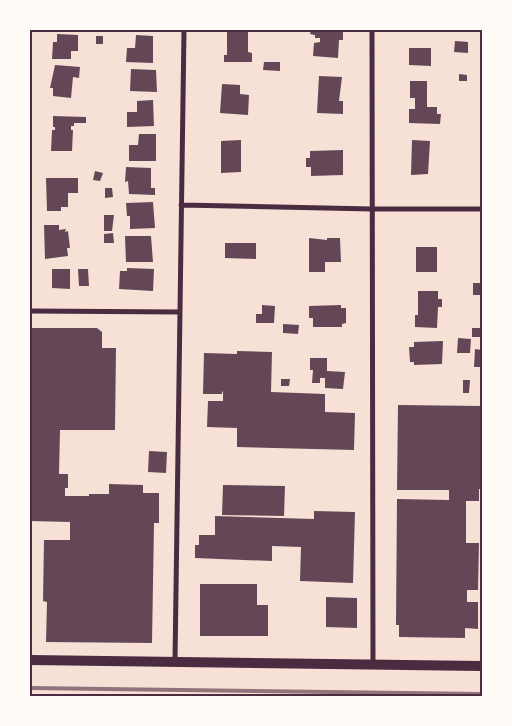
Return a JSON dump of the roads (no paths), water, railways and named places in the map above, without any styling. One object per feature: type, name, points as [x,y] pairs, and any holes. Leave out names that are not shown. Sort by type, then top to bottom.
[{"type":"main road","points":[[30,660],[482,666]]},
{"type":"street","points":[[174,661],[184,30]]},
{"type":"street","points":[[372,30],[373,664]]},
{"type":"street","points":[[181,205],[482,209]]},
{"type":"street","points":[[30,311],[180,312]]},
{"type":"railway","points":[[30,688],[482,694]]}]
